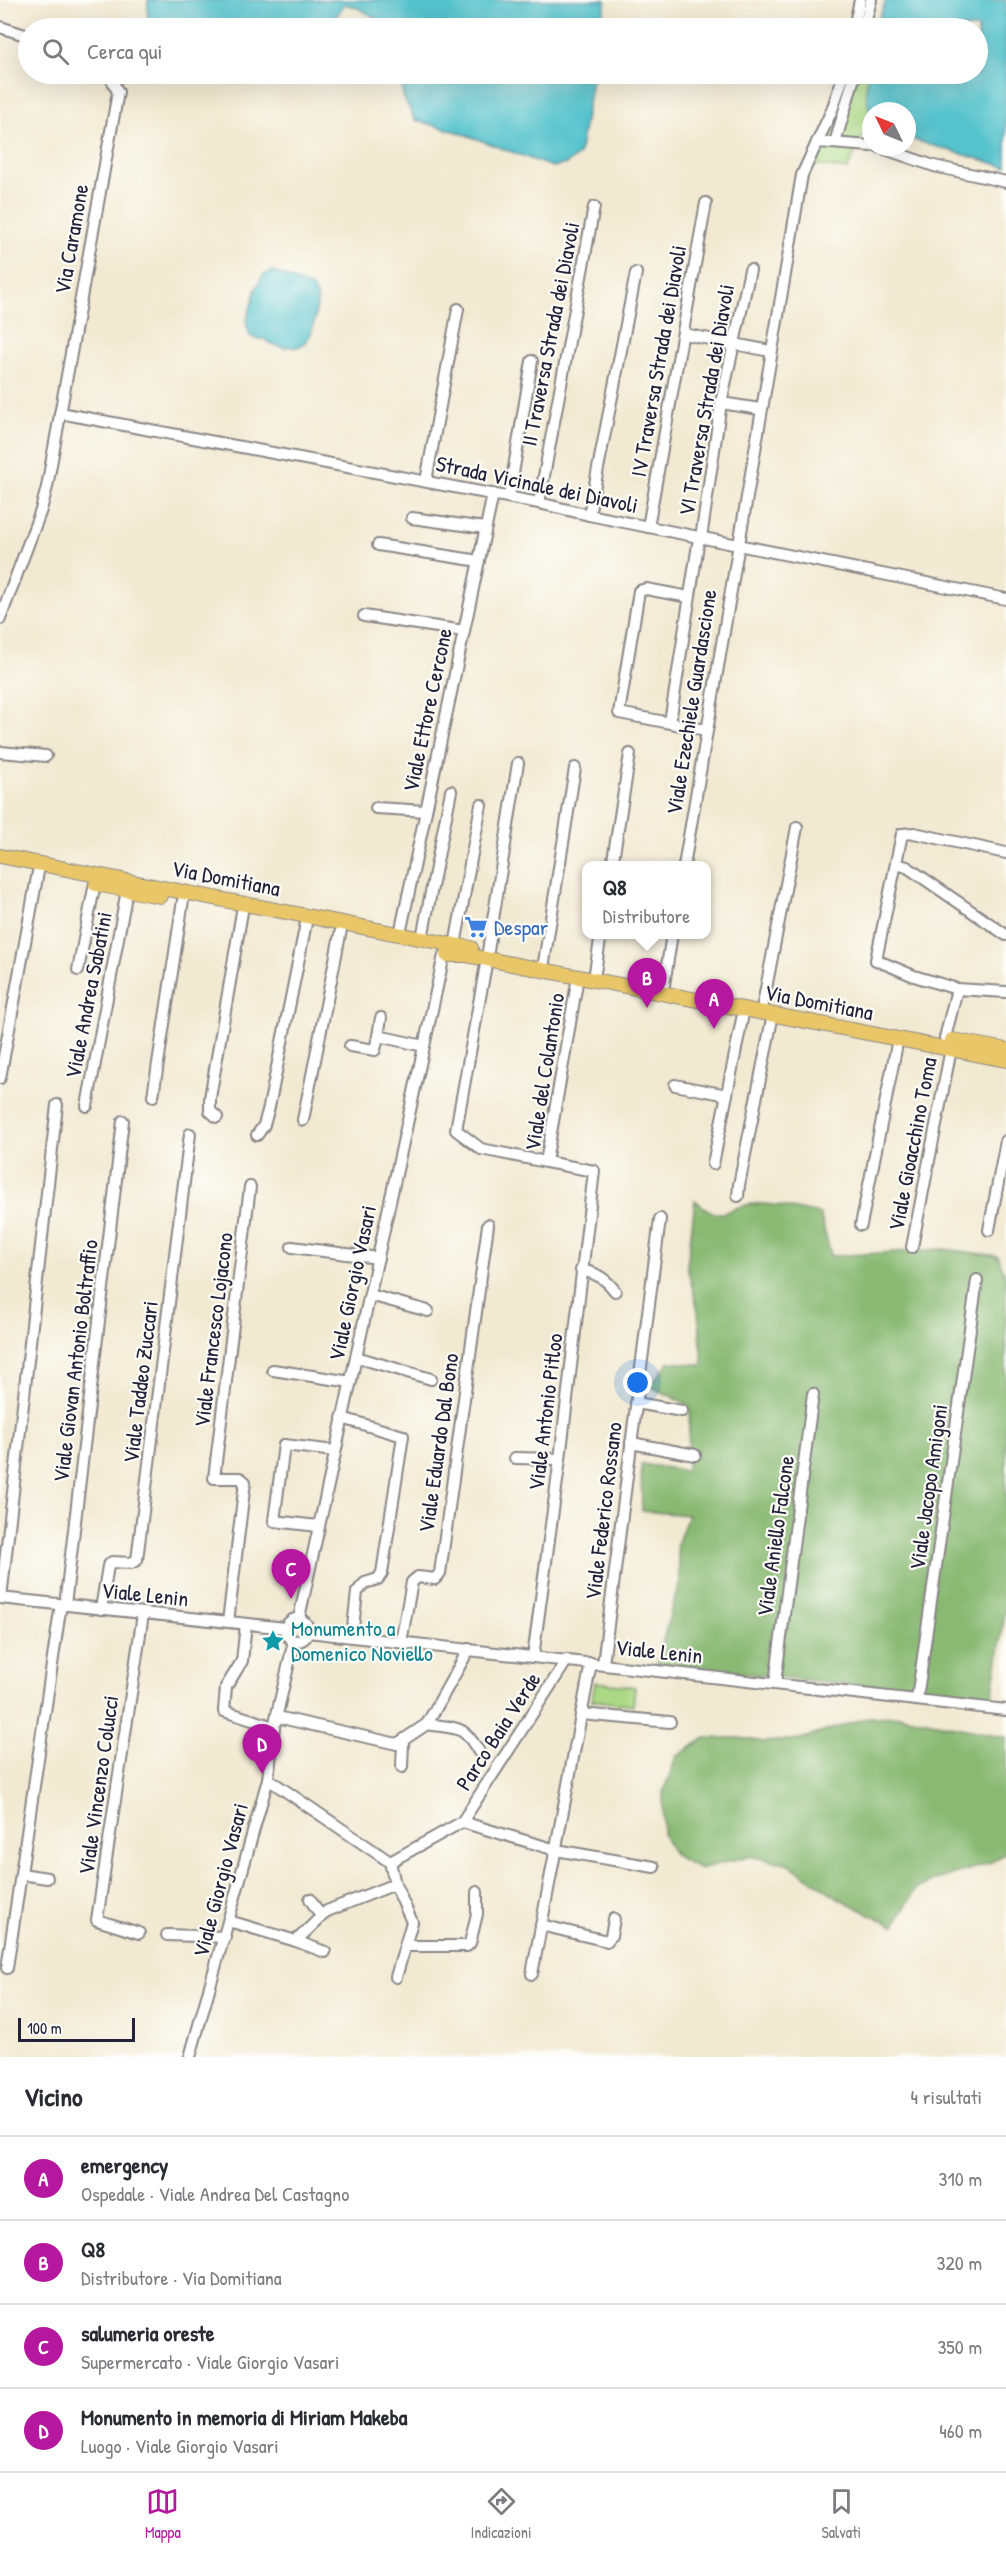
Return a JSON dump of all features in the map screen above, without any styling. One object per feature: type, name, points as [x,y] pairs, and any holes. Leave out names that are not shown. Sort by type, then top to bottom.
[{"type":"main road","name":"Via Domitiana","points":[[0,856],[422,938],[446,949]]},
{"type":"main road","name":"Via Domitiana","points":[[0,865],[446,949],[544,962],[664,985],[898,1039],[1006,1050]]},
{"type":"main road","name":"Via Domitiana","points":[[487,955],[578,977],[744,1010],[768,1009],[948,1044],[1006,1060]]},
{"type":"street","points":[[856,18],[860,0]]},
{"type":"street","points":[[866,18],[871,0]]},
{"type":"street","points":[[0,27],[18,33]]},
{"type":"street","name":"Via Caramone","points":[[0,619],[44,499],[118,92],[114,84]]},
{"type":"street","name":"Viale Ezechiele Guardascione","points":[[685,861],[760,409],[802,175],[841,84]]},
{"type":"street","points":[[835,143],[852,84]]},
{"type":"street","points":[[817,142],[862,145]]},
{"type":"street","points":[[905,156],[934,166],[1006,182]]},
{"type":"street","name":"IV Traversa Strada dei Diavoli","points":[[648,527],[706,203]]},
{"type":"street","name":"II Traversa Strada dei Diavoli","points":[[539,503],[594,207]]},
{"type":"street","name":"VI Traversa Strada dei Diavoli","points":[[670,723],[722,403],[750,270]]},
{"type":"street","points":[[589,515],[636,273]]},
{"type":"street","points":[[426,481],[458,309]]},
{"type":"street","points":[[684,334],[770,351]]},
{"type":"street","points":[[509,497],[532,360]]},
{"type":"street","points":[[722,403],[760,409]]},
{"type":"street","name":"Strada Vicinale dei Diavoli","points":[[60,413],[509,497],[1006,599]]},
{"type":"street","name":"Viale Ettore Cercone","points":[[400,934],[493,494]]},
{"type":"street","points":[[412,518],[485,528]]},
{"type":"street","points":[[378,545],[479,561]]},
{"type":"street","points":[[689,597],[645,589],[639,591],[620,713],[706,730]]},
{"type":"street","points":[[364,616],[464,631]]},
{"type":"street","points":[[0,752],[46,756]]},
{"type":"street","points":[[613,861],[630,754]]},
{"type":"street","points":[[518,763],[456,1130],[481,1149],[546,1162]]},
{"type":"street","points":[[544,962],[575,768]]},
{"type":"street","points":[[422,938],[451,791]]},
{"type":"street","name":"Viale Giorgio Vasari","points":[[299,1618],[424,1046],[481,805]]},
{"type":"street","points":[[376,808],[426,811]]},
{"type":"street","points":[[738,1196],[797,827]]},
{"type":"street","points":[[1006,853],[996,849],[906,832],[902,834],[876,960],[914,976],[957,989],[1006,992]]},
{"type":"street","points":[[896,864],[907,867],[1006,935]]},
{"type":"street","points":[[0,1077],[38,872]]},
{"type":"street","points":[[78,970],[95,884]]},
{"type":"street","name":"Viale Andrea Sabatini","points":[[87,1106],[127,890]]},
{"type":"street","points":[[153,1096],[183,900]]},
{"type":"street","points":[[217,1117],[210,1110],[210,1098],[242,912]]},
{"type":"street","points":[[257,1135],[264,1125],[269,1107],[306,923]]},
{"type":"street","points":[[303,1120],[341,930]]},
{"type":"street","points":[[595,972],[600,939]]},
{"type":"street","points":[[664,985],[671,939]]},
{"type":"street","name":"Viale del Colantonio","points":[[578,977],[546,1162],[594,1171]]},
{"type":"street","name":"Viale Gioacchino Toma","points":[[912,1247],[957,989]]},
{"type":"street","points":[[713,1164],[744,1010]]},
{"type":"street","points":[[350,1046],[375,1050],[381,1018]]},
{"type":"street","points":[[378,1036],[424,1046]]},
{"type":"street","points":[[861,1224],[898,1039]]},
{"type":"street","points":[[675,1085],[727,1095]]},
{"type":"street","points":[[0,1598],[57,1105]]},
{"type":"street","name":"Viale Giovan Antonio Boltraffio","points":[[7,1968],[63,1604],[123,1121]]},
{"type":"street","name":"Viale Taddeo Zuccari","points":[[101,1609],[108,1566],[112,1562],[131,1563],[137,1560],[190,1134]]},
{"type":"street","points":[[989,1230],[1006,1141]]},
{"type":"street","name":"Viale Antonio Pitloo","points":[[533,1657],[560,1459],[594,1171]]},
{"type":"street","name":"Viale Francesco Lojacono","points":[[228,1622],[245,1482],[240,1478],[214,1478],[250,1187]]},
{"type":"street","name":"Viale Federico Rossano","points":[[597,1664],[631,1443],[660,1219]]},
{"type":"street","name":"Viale Eduardo Dal Bono","points":[[400,1642],[412,1582],[418,1577],[435,1579],[440,1576],[488,1225]]},
{"type":"street","points":[[292,1247],[378,1258]]},
{"type":"street","points":[[581,1270],[593,1272],[607,1281],[615,1292]]},
{"type":"street","name":"Viale Jacopo Amigoni","points":[[917,1698],[976,1280]]},
{"type":"street","points":[[370,1295],[428,1311]]},
{"type":"street","points":[[356,1357],[431,1379]]},
{"type":"street","points":[[273,1370],[351,1382]]},
{"type":"street","name":"Viale Aniello Falcone","points":[[775,1683],[813,1394]]},
{"type":"street","points":[[636,1402],[682,1411]]},
{"type":"street","points":[[342,1418],[403,1436],[382,1573],[378,1579],[365,1583],[357,1592],[352,1636]]},
{"type":"street","points":[[631,1443],[695,1455]]},
{"type":"street","points":[[318,1526],[274,1521],[284,1446],[335,1451]]},
{"type":"street","points":[[515,1458],[560,1459]]},
{"type":"street","name":"Viale Lenin","points":[[0,1598],[286,1628]]},
{"type":"street","name":"Viale Vincenzo Colucci","points":[[139,1932],[98,1920],[143,1614]]},
{"type":"street","points":[[299,1618],[306,1622],[308,1632],[303,1640],[294,1641],[287,1636],[286,1628],[291,1620],[299,1618]]},
{"type":"street","points":[[246,1624],[242,1661],[226,1687],[224,1711],[397,1744],[427,1724],[469,1649]]},
{"type":"street","name":"Viale Lenin","points":[[308,1632],[917,1698],[1006,1710]]},
{"type":"street","name":"Viale Giorgio Vasari","points":[[190,2057],[268,1779],[275,1722],[294,1641]]},
{"type":"street","name":"Parco Baia Verde","points":[[390,1862],[462,1822],[567,1660]]},
{"type":"street","points":[[532,1974],[581,1714],[597,1664]]},
{"type":"street","points":[[581,1714],[670,1722]]},
{"type":"street","points":[[427,1724],[457,1729],[468,1734],[479,1752]]},
{"type":"street","points":[[402,1767],[403,1742]]},
{"type":"street","points":[[268,1779],[390,1862],[395,1884],[412,1922],[396,1977]]},
{"type":"street","name":"Parco Baia Verde","points":[[462,1822],[556,1850],[654,1867]]},
{"type":"street","points":[[21,1874],[46,1878]]},
{"type":"street","points":[[296,1941],[327,1911],[395,1884]]},
{"type":"street","points":[[406,1946],[467,1946],[470,1944],[477,1914],[477,1892]]},
{"type":"street","points":[[310,1899],[321,1916]]},
{"type":"street","points":[[541,1925],[607,1941],[614,1919]]},
{"type":"street","points":[[229,1921],[325,1952]]},
{"type":"street","points":[[167,1935],[225,1937]]},
{"type":"green space","points":[[846,84],[867,84],[868,102],[862,102],[862,138],[847,170],[812,164]]},
{"type":"green space","points":[[695,1200],[712,1212],[719,1213],[744,1205],[761,1204],[778,1205],[820,1214],[831,1256],[943,1249],[998,1256],[1006,1278],[1006,1605],[992,1700],[656,1664],[680,1581],[677,1545],[688,1515],[642,1511],[641,1464],[687,1471],[690,1406],[650,1386],[669,1362],[703,1365],[698,1311],[687,1266]]},
{"type":"green space","points":[[595,1682],[635,1687],[633,1706],[592,1700]]},
{"type":"green space","points":[[902,1716],[1006,1737],[1006,1853],[990,1863],[935,1880],[916,1889],[894,1926],[840,1899],[787,1863],[748,1856],[700,1869],[674,1855],[663,1834],[663,1793],[676,1757],[705,1738],[740,1738],[764,1742],[801,1739],[870,1717]]},
{"type":"water","points":[[148,0],[606,0],[603,18],[375,18],[345,4],[335,18],[147,18]]},
{"type":"water","points":[[886,0],[1006,0],[1006,167],[916,141],[916,102],[868,102],[866,92],[867,84],[988,84],[988,18],[879,18]]},
{"type":"water","points":[[402,84],[591,84],[579,155],[566,164],[552,167],[458,132],[415,120],[403,96]]},
{"type":"water","points":[[272,271],[311,287],[318,298],[310,335],[306,341],[294,348],[289,346],[285,348],[269,343],[265,339],[250,336],[246,323],[256,288],[263,275]]},
{"type":"place","name":"Despar","points":[[476,927]]},
{"type":"place","name":"Q8","points":[[647,1008]]},
{"type":"place","name":"emergency","points":[[714,1029]]},
{"type":"place","name":"salumeria oreste","points":[[291,1599]]},
{"type":"place","name":"Monumento a Domenico Noviello","points":[[273,1641]]},
{"type":"place","name":"Monumento in memoria di Miriam Makeba","points":[[262,1774]]}]
